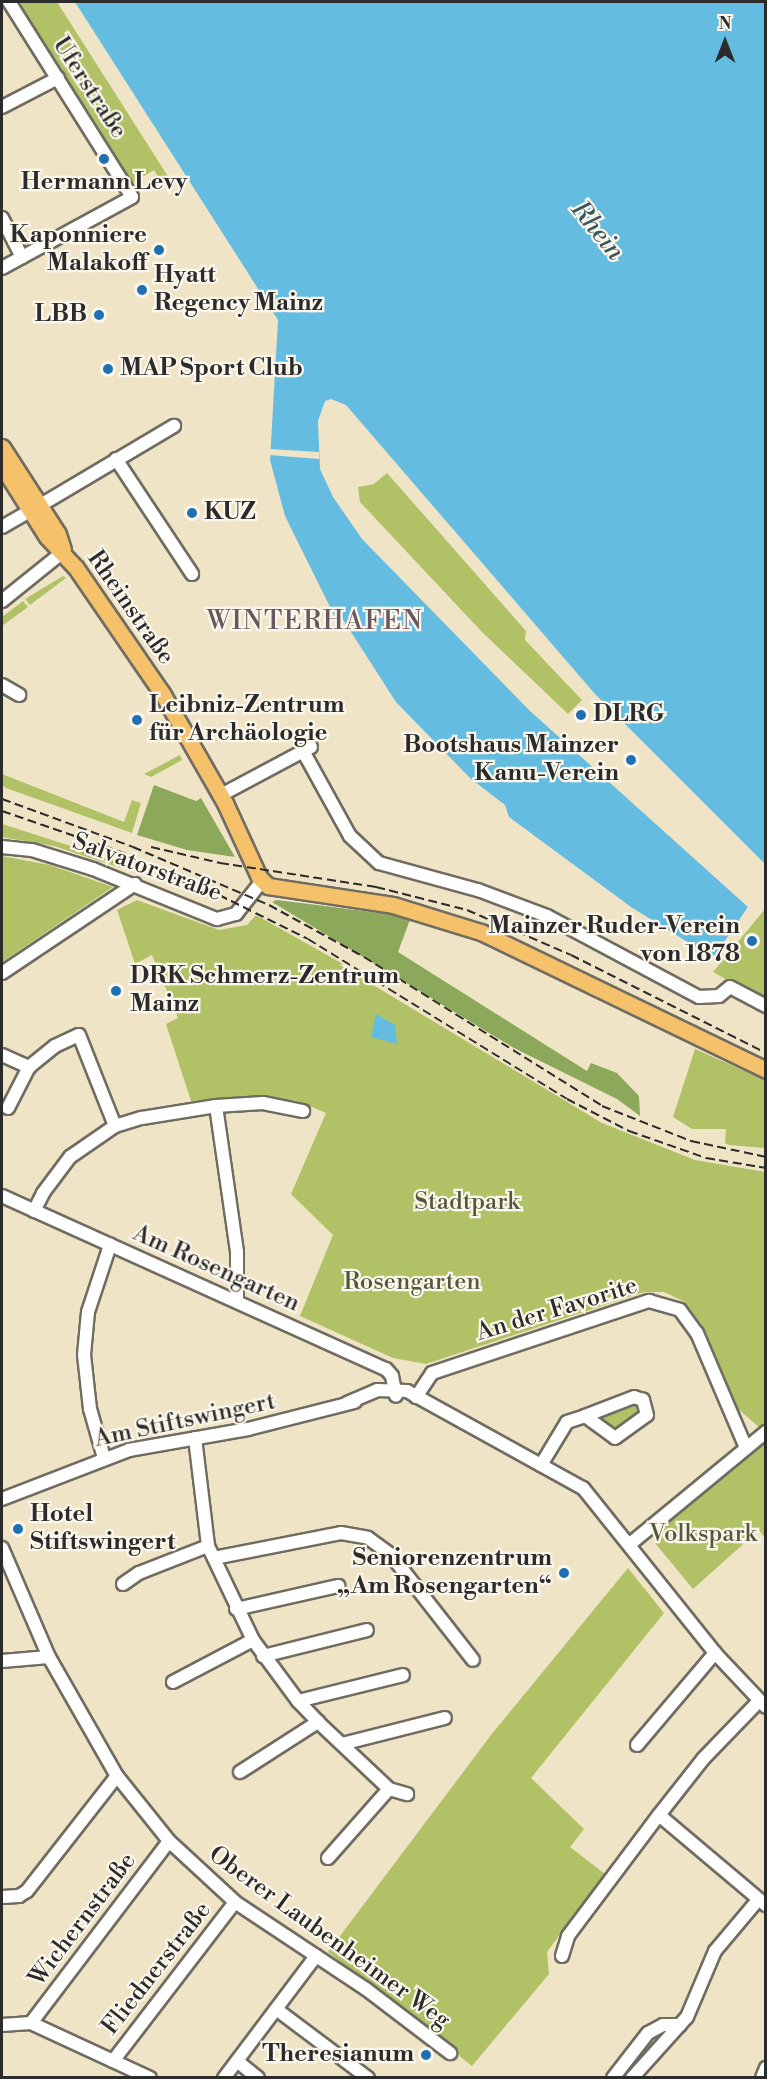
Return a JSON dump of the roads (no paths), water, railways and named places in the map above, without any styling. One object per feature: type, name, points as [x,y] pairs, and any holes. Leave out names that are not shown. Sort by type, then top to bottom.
[{"type":"main road","name":"Rheinstraße","points":[[2,447],[27,489],[31,510]]},
{"type":"main road","name":"Rheinstraße","points":[[2,466],[47,537],[63,552],[162,693],[223,799],[262,881]]},
{"type":"main road","points":[[262,881],[279,890],[415,910],[481,932],[765,1070]]},
{"type":"street","name":"Uferstraße","points":[[9,2],[132,197],[22,257]]},
{"type":"street","points":[[2,107],[58,78]]},
{"type":"street","points":[[2,218],[22,257],[2,268]]},
{"type":"street","points":[[2,527],[116,459],[127,456],[174,426]]},
{"type":"street","points":[[116,459],[192,574]]},
{"type":"street","points":[[27,489],[55,492],[68,489]]},
{"type":"street","points":[[2,601],[63,552]]},
{"type":"street","points":[[2,685],[19,695]]},
{"type":"street","points":[[223,799],[303,752],[350,836],[379,863],[478,890],[547,916],[699,996],[719,996],[730,987],[765,1006]]},
{"type":"street","name":"Salvatorstraße","points":[[2,847],[32,850],[135,884],[223,919],[241,909],[262,881]]},
{"type":"street","points":[[2,974],[135,884]]},
{"type":"street","points":[[8,1108],[29,1067],[47,1051],[79,1035],[115,1126]]},
{"type":"street","points":[[2,1055],[29,1067]]},
{"type":"street","points":[[34,1211],[42,1193],[70,1157],[115,1126],[142,1118],[216,1106],[263,1103],[303,1111]]},
{"type":"street","points":[[216,1106],[237,1252],[237,1299]]},
{"type":"street","name":"Am Rosengarten","points":[[2,1196],[237,1299],[386,1369],[396,1392]]},
{"type":"street","points":[[104,1458],[90,1409],[84,1355],[88,1312],[110,1245]]},
{"type":"street","name":"An der Favorite","points":[[416,1397],[432,1373],[649,1301],[680,1310],[697,1333],[746,1448]]},
{"type":"street","name":"Am Stiftswingert","points":[[2,1499],[104,1458],[287,1420],[347,1403],[377,1390],[396,1392]]},
{"type":"street","points":[[396,1392],[416,1397],[542,1465],[592,1497],[715,1653],[762,1704],[703,1759],[658,1815],[568,1936],[562,1956]]},
{"type":"street","points":[[542,1465],[565,1423],[634,1397],[643,1400],[647,1415],[615,1438],[585,1416]]},
{"type":"street","points":[[630,1544],[765,1432]]},
{"type":"street","points":[[195,1438],[208,1546],[236,1609],[253,1640],[297,1701],[389,1789],[406,1794]]},
{"type":"street","points":[[214,1558],[341,1533],[368,1538],[391,1555],[473,1660]]},
{"type":"street","points":[[123,1584],[139,1573],[208,1546]]},
{"type":"street","name":"Oberer Laubenheimer Weg","points":[[4,1554],[49,1658],[117,1776],[168,1841],[235,1902],[366,1989],[450,2054]]},
{"type":"street","points":[[236,1609],[338,1586]]},
{"type":"street","points":[[263,1656],[367,1630]]},
{"type":"street","points":[[173,1682],[253,1640]]},
{"type":"street","points":[[637,1746],[715,1653]]},
{"type":"street","points":[[2,1661],[49,1658]]},
{"type":"street","points":[[297,1701],[403,1675]]},
{"type":"street","points":[[342,1744],[445,1718]]},
{"type":"street","points":[[240,1772],[318,1722]]},
{"type":"street","points":[[2,1897],[20,1896],[27,1892],[117,1776]]},
{"type":"street","points":[[328,1858],[389,1789]]},
{"type":"street","points":[[632,2078],[692,2010],[715,1951],[762,1903],[658,1815]]},
{"type":"street","name":"Wichernstraße","points":[[31,2024],[168,1841]]},
{"type":"street","name":"Fliednerstraße","points":[[112,2061],[235,1902]]},
{"type":"street","points":[[224,2078],[316,1956]]},
{"type":"street","points":[[276,2009],[368,2078]]},
{"type":"street","points":[[2,2025],[31,2024],[150,2078]]},
{"type":"street","points":[[613,2078],[648,2033],[663,2025],[680,2025]]},
{"type":"street","points":[[237,2061],[258,2078]]},
{"type":"street","points":[[762,2078],[765,2068]]},
{"type":"water","name":"Rhein","points":[[75,2],[765,2],[765,864],[595,694],[346,405],[331,399],[325,401],[318,421],[320,469],[333,497],[362,539],[529,710],[748,907],[715,955],[710,956],[631,907],[509,817],[505,805],[470,778],[396,702],[342,618],[335,617],[285,516],[270,460],[278,320]]},
{"type":"water","points":[[376,1014],[395,1025],[397,1044],[371,1037]]},
{"type":"railway","points":[[2,799],[133,847],[269,905],[364,957],[602,1106],[691,1141],[766,1157]]},
{"type":"railway","points":[[2,811],[130,855]]},
{"type":"railway","points":[[151,847],[220,863],[376,887],[467,910],[571,955],[766,1053]]},
{"type":"railway","points":[[119,857],[219,895],[308,939],[567,1099],[629,1131],[706,1158],[766,1168]]},
{"type":"place","name":"Hermann Levy","points":[[104,159]]},
{"type":"place","name":"Kaponniere Malakoff","points":[[159,250]]},
{"type":"place","name":"Hyatt Regency Mainz","points":[[142,290]]},
{"type":"place","name":"LBB","points":[[99,315]]},
{"type":"place","name":"MAP Sport Club","points":[[108,369]]},
{"type":"place","name":"KUZ","points":[[192,513]]},
{"type":"place","name":"DLRG","points":[[581,715]]},
{"type":"place","name":"Leibniz-Zentrum für Archäologie","points":[[137,720]]},
{"type":"place","name":"Bootshaus Mainzer Kanu-Verein","points":[[631,760]]},
{"type":"place","name":"Mainzer Ruder-Verein von 1878","points":[[752,941]]},
{"type":"place","name":"DRK Schmerz-Zentrum Mainz","points":[[116,991]]},
{"type":"place","name":"Hotel Stiftswingert","points":[[18,1529]]},
{"type":"place","name":"Seniorenzentrum „Am Rosengarten“","points":[[564,1573]]},
{"type":"place","name":"Theresianum","points":[[426,2055]]},
{"type":"district","name":"WINTERHAFEN","points":[[315,622]]},
{"type":"park label","name":"Stadtpark","points":[[467,1203]]},
{"type":"park label","name":"Rosengarten","points":[[412,1283]]},
{"type":"park label","name":"Volkspark","points":[[703,1535]]}]
